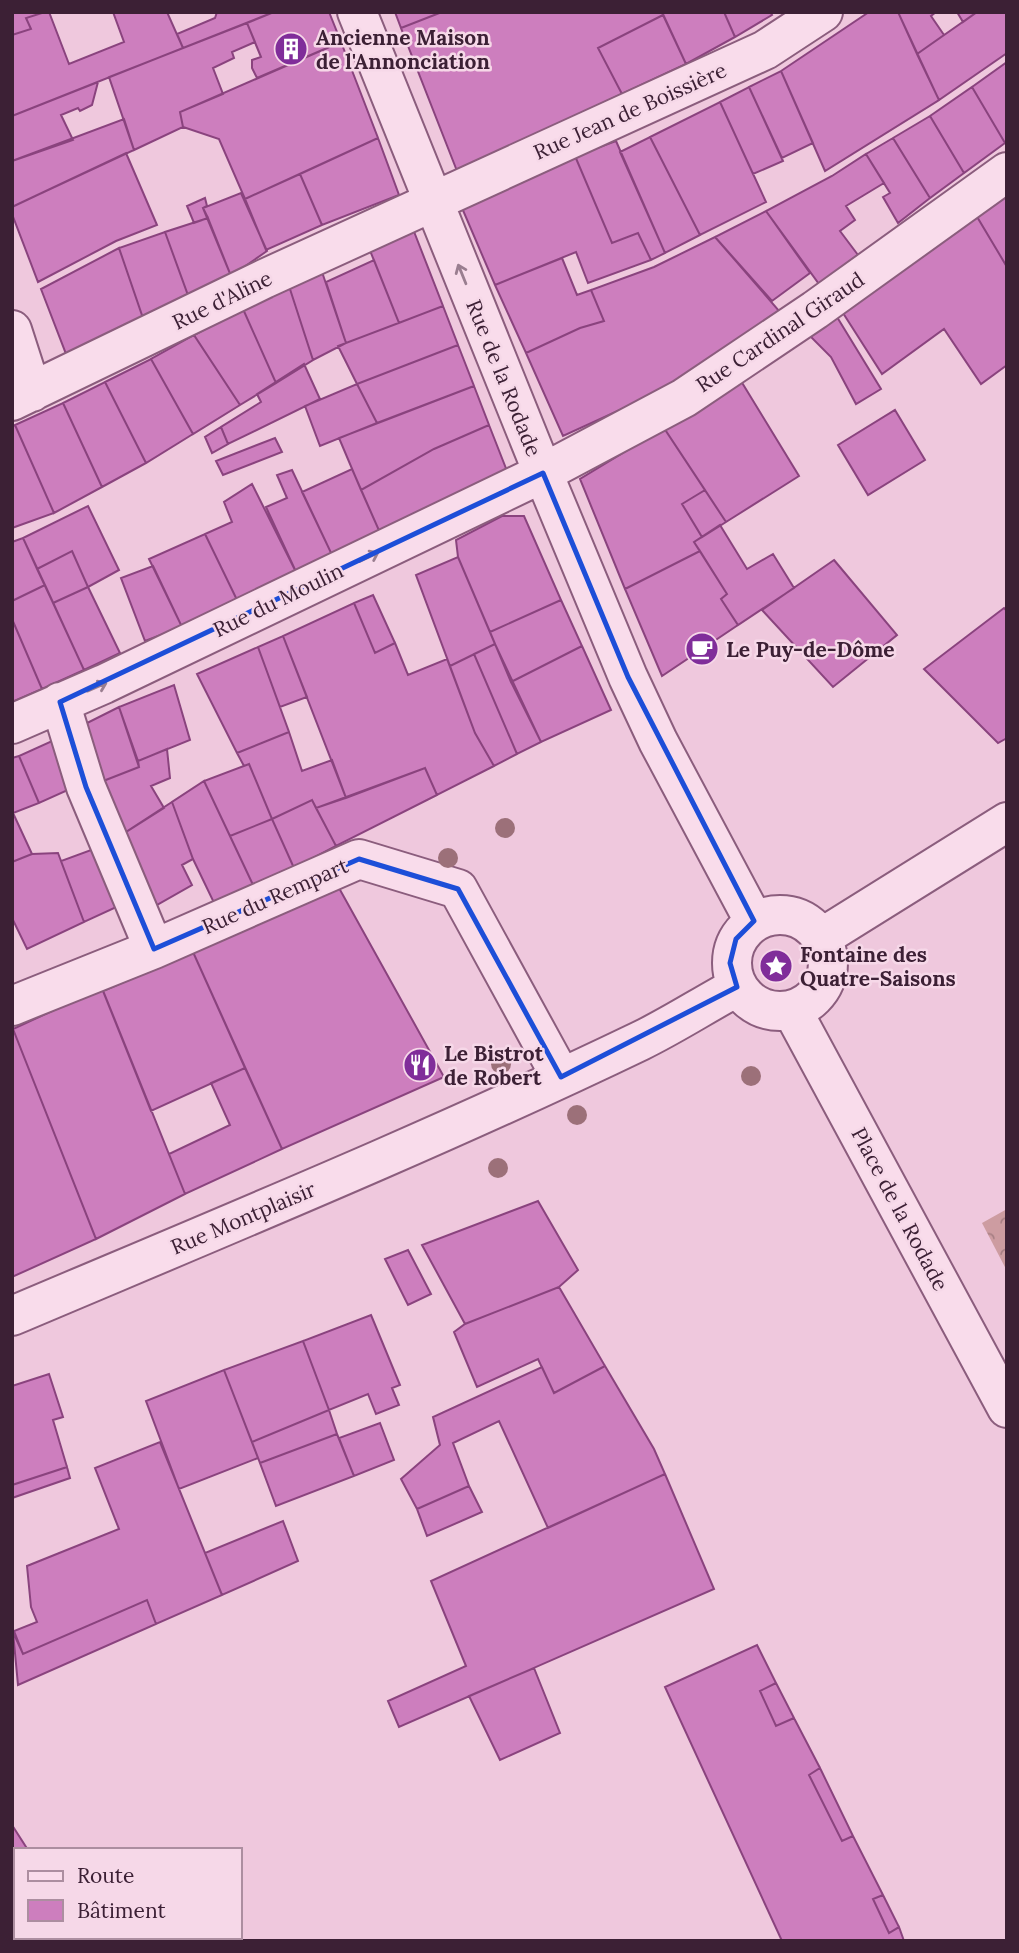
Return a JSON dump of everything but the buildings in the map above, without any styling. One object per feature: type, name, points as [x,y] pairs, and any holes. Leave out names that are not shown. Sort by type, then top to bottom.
[{"type":"street","name":"Rue de la Rodade","points":[[357,12],[542,473],[628,677],[658,741],[754,921]]},
{"type":"street","name":"Rue Jean de Boissière","points":[[433,201],[765,50],[823,12]]},
{"type":"street","name":"Rue Cardinal Giraud","points":[[542,473],[684,398],[815,310],[1007,172]]},
{"type":"street","name":"Rue d'Aline","points":[[22,396],[433,201]]},
{"type":"street","points":[[12,330],[22,396]]},
{"type":"street","name":"Rue du Moulin","points":[[12,724],[104,684],[542,473]]},
{"type":"street","points":[[60,702],[86,787],[153,949]]},
{"type":"street","points":[[821,938],[1007,822]]},
{"type":"street","name":"Rue du Rempart","points":[[12,1006],[153,949],[359,859],[458,889],[561,1077]]},
{"type":"street","points":[[778,914],[803,920],[821,938],[828,959],[825,981],[812,999],[792,1010],[760,1008],[737,987],[730,963],[736,939],[754,921],[778,914]]},
{"type":"street","points":[[561,1077],[643,1040],[737,987]]},
{"type":"street","name":"Place de la Rodade","points":[[792,1010],[1007,1408]]},
{"type":"street","name":"Rue Montplaisir","points":[[12,1316],[320,1186],[561,1077]]},
{"type":"highlighted area","points":[[543,473],[628,677],[754,921],[736,939],[730,963],[737,987],[561,1077],[458,889],[359,859],[154,949],[86,787],[60,702]]},
{"type":"green space","points":[[1007,1209],[1007,1271],[982,1223]]},
{"type":"place","name":"Ancienne Maison de l'Annonciation","points":[[291,49]]},
{"type":"place","name":"Le Puy-de-Dôme","points":[[702,649]]},
{"type":"place","name":"Fontaine des Quatre-Saisons","points":[[776,966]]},
{"type":"place","name":"Le Bistrot de Robert","points":[[420,1065]]}]
